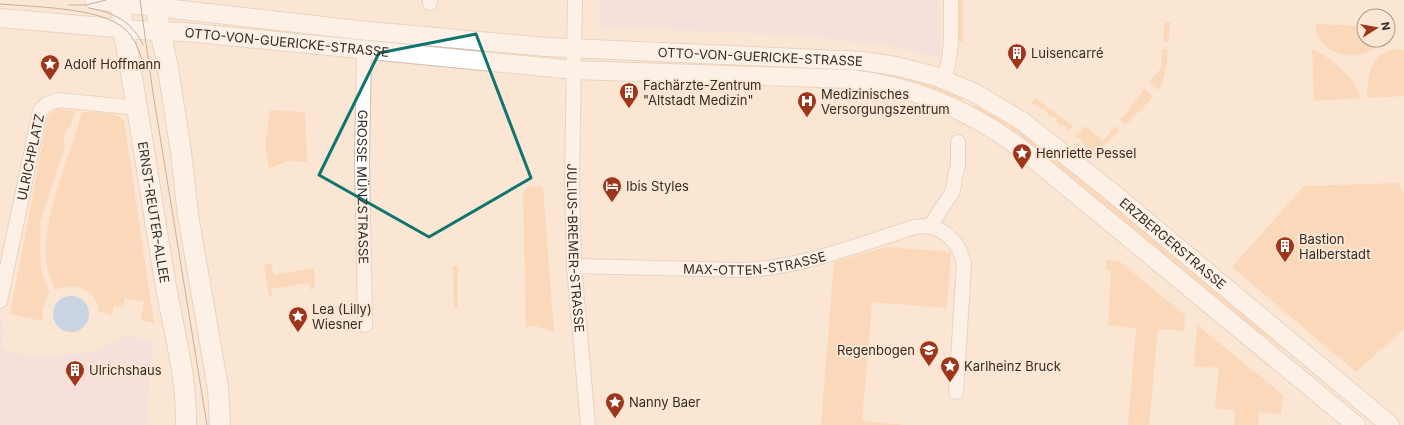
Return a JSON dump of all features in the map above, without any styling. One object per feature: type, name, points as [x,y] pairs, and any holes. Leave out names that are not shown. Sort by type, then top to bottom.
[{"type":"main road","name":"ERNST-REUTER-ALLEE","points":[[120,1],[123,29],[180,360],[186,425]]},
{"type":"main road","points":[[155,4],[169,73],[180,144],[188,215],[218,388],[220,425]]},
{"type":"street","name":"OTTO-VON-GUERICKE-STRASSE","points":[[94,0],[155,4],[358,30],[575,48],[863,61],[908,68],[944,79]]},
{"type":"street","points":[[574,70],[576,0]]},
{"type":"street","points":[[944,79],[949,64],[951,46],[951,0]]},
{"type":"street","points":[[120,1],[135,10],[160,31]]},
{"type":"street","name":"OTTO-VON-GUERICKE-STRASSE","points":[[0,18],[364,49],[574,70],[850,79],[890,86],[941,102]]},
{"type":"street","name":"GROSSE MÜNZSTRASSE","points":[[364,49],[362,161],[365,325]]},
{"type":"street","name":"JULIUS-BREMER-STRASSE","points":[[574,70],[572,179],[574,266],[588,425]]},
{"type":"street","name":"ERZBERGERSTRASSE","points":[[944,79],[987,99],[1022,121],[1108,188],[1390,425]]},
{"type":"street","name":"ULRICHPLATZ","points":[[0,301],[40,111],[47,104],[59,100],[128,107],[136,106]]},
{"type":"street","name":"ERZBERGERSTRASSE","points":[[941,102],[982,122],[1025,151],[1356,425]]},
{"type":"street","points":[[956,392],[964,265],[960,249],[954,240],[942,231],[930,226],[953,191],[958,166],[958,142]]},
{"type":"street","name":"MAX-OTTEN-STRASSE","points":[[574,266],[735,270],[765,269],[806,261],[915,227],[930,226]]},
{"type":"highlighted area","points":[[476,34],[531,178],[429,237],[319,175],[379,53]]},
{"type":"shaded area","points":[[599,0],[939,0],[940,55],[938,58],[899,47],[795,35],[629,28],[611,30],[601,25],[599,20]]},
{"type":"shaded area","points":[[959,0],[963,0],[963,43],[957,39],[959,33]]},
{"type":"shaded area","points":[[1165,21],[1171,23],[1168,42],[1163,41]]},
{"type":"shaded area","points":[[1318,24],[1356,26],[1356,48],[1375,48],[1365,53],[1354,55],[1333,51],[1325,46],[1318,37],[1315,26]]},
{"type":"shaded area","points":[[1162,49],[1167,49],[1166,70],[1158,90],[1149,83],[1161,68]]},
{"type":"shaded area","points":[[1312,49],[1326,57],[1349,76],[1358,91],[1360,98],[1314,101]]},
{"type":"shaded area","points":[[1394,49],[1404,50],[1404,96],[1367,98],[1369,75],[1375,61],[1386,52]]},
{"type":"shaded area","points":[[739,67],[887,70],[966,94],[961,103]]},
{"type":"shaded area","points":[[1144,89],[1153,96],[1137,114],[1132,117],[1130,121],[1125,124],[1120,120]]},
{"type":"shaded area","points":[[1035,98],[1073,126],[1068,132],[1065,126],[1058,124],[1056,118],[1049,116],[1046,111],[1032,103]]},
{"type":"shaded area","points":[[977,101],[1010,121],[1005,128],[973,109]]},
{"type":"shaded area","points":[[56,109],[75,111],[70,127],[66,130],[64,140],[65,146],[40,222],[41,269],[49,292],[42,311],[43,321],[10,314],[48,116]]},
{"type":"shaded area","points":[[270,110],[305,112],[307,162],[288,161],[269,168],[265,145]]},
{"type":"shaded area","points":[[82,112],[111,114],[121,117],[124,120],[154,323],[141,320],[144,302],[125,298],[123,307],[114,306],[112,315],[99,312],[94,298],[84,289],[70,286],[55,290],[47,268],[46,243],[52,205]]},
{"type":"shaded area","points":[[1012,122],[1370,416],[1368,419],[1290,354],[1245,322],[1007,130]]},
{"type":"shaded area","points":[[1085,126],[1103,141],[1115,126],[1119,130],[1097,154],[1075,136]]},
{"type":"shaded area","points":[[1398,183],[1404,193],[1404,329],[1356,372],[1232,267],[1304,186]]},
{"type":"shaded area","points":[[529,186],[543,187],[554,332],[535,326],[526,327],[523,193]]},
{"type":"shaded area","points":[[886,247],[951,252],[947,308],[872,302],[862,421],[906,425],[821,425],[834,262]]},
{"type":"shaded area","points":[[1107,260],[1119,261],[1185,315],[1184,331],[1158,329],[1149,425],[1128,425],[1136,328],[1108,325],[1111,271],[1106,269]]},
{"type":"shaded area","points":[[271,263],[274,275],[313,268],[315,281],[313,289],[311,291],[309,283],[271,289],[272,298],[269,295],[264,268],[266,264]]},
{"type":"shaded area","points":[[453,266],[458,266],[458,307],[454,307]]},
{"type":"shaded area","name":"Ulrichshaus","points":[[0,314],[4,330],[1,349],[34,357],[91,352],[129,334],[152,343],[147,425],[0,425]]},
{"type":"shaded area","points":[[1197,325],[1283,395],[1281,414],[1259,412],[1258,425],[1234,425],[1235,411],[1215,408],[1219,368],[1194,366]]},
{"type":"water","points":[[74,296],[84,301],[88,307],[88,321],[84,327],[78,331],[68,332],[58,327],[54,321],[53,311],[58,301],[64,297]]},
{"type":"tram line","points":[[69,5],[86,5],[106,0]]},
{"type":"tram line","points":[[140,0],[153,93],[207,425]]},
{"type":"tram line","points":[[0,4],[66,9],[100,16],[114,22],[125,29],[132,37],[139,51],[144,67]]},
{"type":"tram line","points":[[89,8],[106,12],[121,19],[134,30],[143,45]]},
{"type":"place","name":"Luisencarré","points":[[1017,70]]},
{"type":"place","name":"Adolf Hoffmann","points":[[50,81]]},
{"type":"place","name":"Fachärzte-Zentrum \"Altstadt Medizin\"","points":[[629,109]]},
{"type":"place","name":"Medizinisches Versorgungszentrum","points":[[807,118]]},
{"type":"place","name":"Henriette Pessel","points":[[1022,170]]},
{"type":"place","name":"Ibis Styles","points":[[612,203]]},
{"type":"place","name":"Bastion Halberstadt","points":[[1285,263]]},
{"type":"place","name":"Lea (Lilly) Wiesner","points":[[298,333]]},
{"type":"place","name":"Regenbogen","points":[[929,367]]},
{"type":"place","name":"Karlheinz Bruck","points":[[950,383]]},
{"type":"place","name":"Ulrichshaus","points":[[75,387]]},
{"type":"place","name":"Nanny Baer","points":[[615,419]]}]
